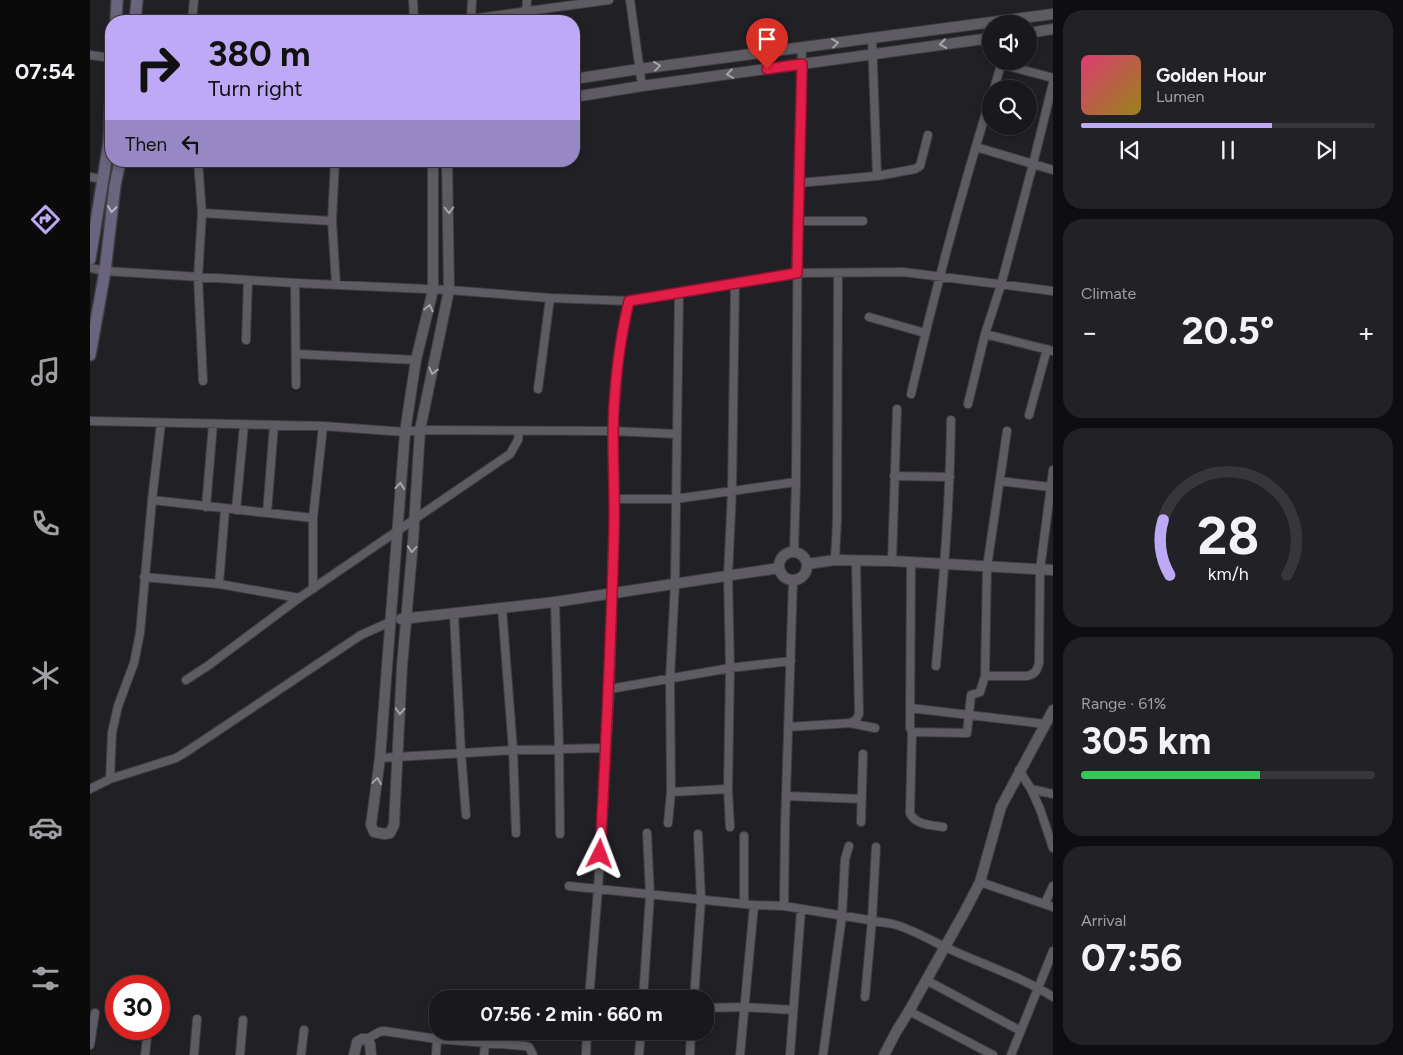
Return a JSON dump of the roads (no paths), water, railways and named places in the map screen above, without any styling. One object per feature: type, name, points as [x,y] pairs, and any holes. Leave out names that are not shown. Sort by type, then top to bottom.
[{"type":"main road","points":[[116,15],[117,0]]},
{"type":"main road","points":[[136,15],[137,0]]},
{"type":"main road","points":[[90,259],[107,167]]},
{"type":"main road","points":[[90,355],[105,271],[119,167]]},
{"type":"street","points":[[193,15],[194,0]]},
{"type":"street","points":[[413,0],[414,15]]},
{"type":"street","points":[[471,15],[472,0]]},
{"type":"street","points":[[526,12],[527,0]]},
{"type":"street","points":[[502,15],[576,2],[609,0]]},
{"type":"street","points":[[630,0],[642,86]]},
{"type":"street","points":[[580,78],[1053,14]]},
{"type":"street","points":[[1037,32],[1053,29]]},
{"type":"street","points":[[872,38],[877,176]]},
{"type":"street","points":[[580,96],[982,39]]},
{"type":"street","points":[[794,552],[798,183],[802,47]]},
{"type":"street","points":[[90,55],[105,57]]},
{"type":"street","points":[[1028,70],[1053,78]]},
{"type":"street","points":[[968,404],[1053,83]]},
{"type":"street","points":[[911,394],[925,333],[982,127]]},
{"type":"street","points":[[798,183],[877,176],[915,169],[920,166],[928,135]]},
{"type":"street","points":[[976,147],[1053,170]]},
{"type":"street","points":[[198,167],[202,213],[198,277],[203,381]]},
{"type":"street","points":[[335,167],[332,221],[336,284]]},
{"type":"street","points":[[433,167],[433,290],[416,360],[405,432],[380,758],[371,825],[374,832],[385,834],[390,833],[394,824],[402,666],[420,430],[449,290],[447,167]]},
{"type":"street","points":[[90,177],[103,179]]},
{"type":"street","points":[[202,213],[332,221]]},
{"type":"street","points":[[798,221],[863,221]]},
{"type":"street","points":[[90,268],[105,271],[295,283],[629,301],[797,273],[903,272],[1053,291]]},
{"type":"street","points":[[835,560],[838,273]]},
{"type":"street","points":[[246,340],[248,280]]},
{"type":"street","points":[[295,283],[296,385]]},
{"type":"street","points":[[730,827],[728,789],[730,668],[728,576],[732,490],[736,283]]},
{"type":"street","points":[[668,823],[672,792],[670,678],[675,584],[679,292]]},
{"type":"street","points":[[538,389],[550,298]]},
{"type":"street","points":[[590,990],[610,689],[615,499],[613,431],[620,346],[629,301]]},
{"type":"street","points":[[870,317],[925,333]]},
{"type":"street","points":[[985,334],[1050,350],[1029,415]]},
{"type":"street","points":[[297,354],[416,360]]},
{"type":"street","points":[[892,561],[897,409]]},
{"type":"street","points":[[936,666],[945,565],[951,420]]},
{"type":"street","points":[[90,421],[324,426],[405,432],[420,430],[613,431],[677,434]]},
{"type":"street","points":[[110,779],[112,733],[118,706],[138,649],[161,423]]},
{"type":"street","points":[[206,507],[213,424]]},
{"type":"street","points":[[236,510],[244,425]]},
{"type":"street","points":[[267,514],[274,425]]},
{"type":"street","points":[[313,589],[313,518],[324,426]]},
{"type":"street","points":[[912,732],[967,733],[971,696],[980,692],[985,676],[988,567],[1007,430]]},
{"type":"street","points":[[186,680],[208,666],[299,598],[510,454],[518,440],[519,431]]},
{"type":"street","points":[[985,676],[1027,676],[1037,670],[1039,663],[1040,570],[1053,470]]},
{"type":"street","points":[[894,476],[950,477]]},
{"type":"street","points":[[1000,481],[1050,488]]},
{"type":"street","points":[[615,499],[675,499],[796,482]]},
{"type":"street","points":[[152,500],[313,518]]},
{"type":"street","points":[[219,584],[225,509]]},
{"type":"street","points":[[794,552],[802,556],[807,564],[807,568],[803,576],[793,580],[785,578],[779,568],[785,554],[794,552]]},
{"type":"street","points":[[807,564],[835,560],[892,561],[1053,570]]},
{"type":"street","points":[[850,723],[856,720],[859,714],[856,561]]},
{"type":"street","points":[[911,562],[910,728],[912,732],[910,813],[916,821],[943,827]]},
{"type":"street","points":[[90,790],[110,779],[181,755],[361,635],[390,622],[406,617],[454,614],[555,602],[779,568]]},
{"type":"street","points":[[144,578],[219,584],[299,598]]},
{"type":"street","points":[[784,906],[793,580]]},
{"type":"street","points":[[555,602],[560,834]]},
{"type":"street","points":[[502,608],[513,750],[516,833]]},
{"type":"street","points":[[454,614],[460,753],[466,815]]},
{"type":"street","points":[[610,689],[730,668],[791,661]]},
{"type":"street","points":[[910,708],[1045,724]]},
{"type":"street","points":[[884,1055],[980,882],[1001,807],[1019,770],[1053,710]]},
{"type":"street","points":[[788,727],[850,723],[875,728]]},
{"type":"street","points":[[380,758],[513,750],[606,748]]},
{"type":"street","points":[[861,822],[863,754]]},
{"type":"street","points":[[1019,770],[1031,789],[1053,848]]},
{"type":"street","points":[[672,792],[728,789]]},
{"type":"street","points":[[1031,789],[1053,794]]},
{"type":"street","points":[[786,796],[862,800]]},
{"type":"street","points":[[644,990],[650,895],[647,833]]},
{"type":"street","points":[[695,990],[701,899],[698,834]]},
{"type":"street","points":[[744,836],[744,903]]},
{"type":"street","points":[[823,1055],[842,916],[845,858],[849,846]]},
{"type":"street","points":[[864,997],[872,920],[876,847]]},
{"type":"street","points":[[980,882],[1049,905],[1053,886]]},
{"type":"street","points":[[569,886],[744,903],[754,906],[784,906],[905,927],[944,947],[1028,983],[1053,997]]},
{"type":"street","points":[[740,1055],[754,906]]},
{"type":"street","points":[[790,1055],[802,910]]},
{"type":"street","points":[[1010,1055],[1053,951]]},
{"type":"street","points":[[926,980],[1019,1030]]},
{"type":"street","points":[[714,1008],[744,1007],[793,1010]]},
{"type":"street","points":[[909,1011],[993,1055]]},
{"type":"street","points":[[90,1045],[95,1013]]},
{"type":"street","points":[[194,1055],[197,1020]]},
{"type":"street","points":[[240,1055],[243,1020]]},
{"type":"street","points":[[301,1055],[304,1030]]},
{"type":"street","points":[[354,1055],[357,1042],[362,1038],[367,1039],[379,1032],[384,1031],[429,1038]]},
{"type":"street","points":[[367,1039],[370,1044],[371,1055]]},
{"type":"street","points":[[145,1055],[147,1040]]},
{"type":"street","points":[[436,1040],[436,1055]]},
{"type":"street","points":[[448,1040],[525,1046],[529,1047],[533,1055]]},
{"type":"street","points":[[586,1055],[587,1040]]},
{"type":"street","points":[[639,1055],[640,1040]]},
{"type":"street","points":[[690,1055],[691,1040]]},
{"type":"street","points":[[484,1055],[485,1043]]}]
